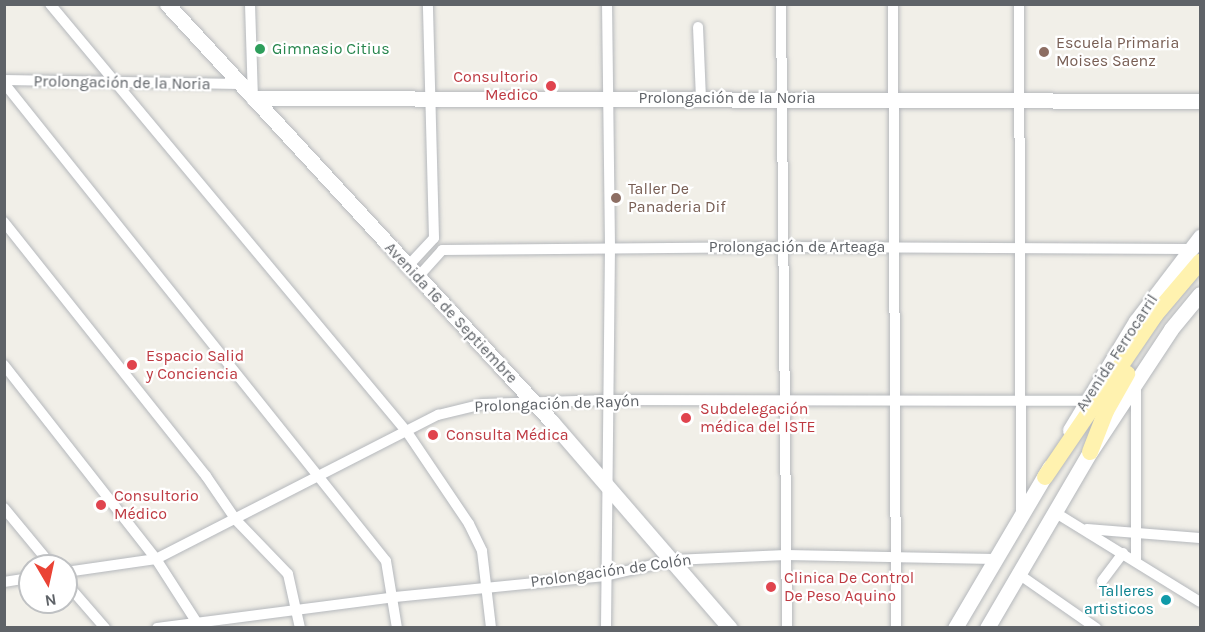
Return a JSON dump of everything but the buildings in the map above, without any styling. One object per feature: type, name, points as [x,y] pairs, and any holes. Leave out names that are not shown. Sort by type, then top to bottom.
[{"type":"main road","points":[[1159,320],[1200,262]]},
{"type":"main road","points":[[1159,320],[1200,278]]},
{"type":"main road","name":"Avenida Ferrocarril","points":[[1090,452],[1106,411],[1159,320]]},
{"type":"main road","name":"Avenida Ferrocarril","points":[[1045,477],[1159,320]]},
{"type":"street","points":[[50,4],[407,432],[469,524],[482,551],[491,627]]},
{"type":"street","name":"Avenida 16 de Septiembre","points":[[167,4],[609,486],[730,627]]},
{"type":"street","points":[[250,4],[253,98]]},
{"type":"street","points":[[413,272],[434,238],[428,4]]},
{"type":"street","points":[[606,627],[610,247],[607,4]]},
{"type":"street","points":[[781,4],[787,627]]},
{"type":"street","points":[[893,4],[897,248],[896,627]]},
{"type":"street","points":[[1019,4],[1018,98],[1023,251],[1019,400],[1021,515]]},
{"type":"street","points":[[698,27],[701,99]]},
{"type":"street","points":[[4,82],[386,561],[395,597],[397,627]]},
{"type":"street","name":"Prolongación de la Noria","points":[[4,82],[119,85],[240,84]]},
{"type":"street","name":"Prolongación de la Noria","points":[[253,98],[782,99],[893,97],[1200,101]]},
{"type":"street","points":[[4,222],[206,476],[236,520],[288,574],[300,627]]},
{"type":"street","name":"Avenida Ferrocarril","points":[[955,627],[1045,477],[1085,401],[1136,321],[1188,249],[1200,237]]},
{"type":"street","name":"Prolongación de Arteaga","points":[[413,272],[442,250],[610,247],[1023,251],[1188,249]]},
{"type":"street","name":"Avenida Ferrocarril","points":[[987,627],[1020,575],[1090,452],[1172,329],[1200,294]]},
{"type":"street","points":[[4,365],[156,559],[199,624]]},
{"type":"street","points":[[1136,560],[1137,384]]},
{"type":"street","name":"Prolongación de Rayón","points":[[78,570],[156,559],[438,415],[471,407],[533,402],[608,400],[1085,401]]},
{"type":"street","points":[[4,508],[42,554]]},
{"type":"street","points":[[1056,513],[1086,529],[1200,602]]},
{"type":"street","points":[[1086,529],[1200,538]]},
{"type":"street","points":[[1102,581],[1123,553]]},
{"type":"street","name":"Prolongación de Colón","points":[[157,627],[199,624],[395,597],[605,576],[673,560],[786,555],[995,559]]},
{"type":"street","points":[[1020,575],[1096,627]]},
{"type":"street","points":[[78,597],[105,627]]},
{"type":"place","name":"Gimnasio Citius","points":[[260,49]]},
{"type":"place","name":"Escuela Primaria Moises Saenz","points":[[1044,52]]},
{"type":"place","name":"Consultorio Medico","points":[[551,86]]},
{"type":"place","name":"Taller De Panaderia Dif","points":[[616,198]]},
{"type":"place","name":"Espacio Salid y Conciencia","points":[[132,365]]},
{"type":"place","name":"Subdelegación médica del ISTE","points":[[686,418]]},
{"type":"place","name":"Consulta Médica","points":[[433,435]]},
{"type":"place","name":"Consultorio Médico","points":[[101,505]]},
{"type":"place","name":"Clinica De Control De Peso Aquino","points":[[771,587]]},
{"type":"place","name":"Talleres artisticos","points":[[1166,600]]}]
